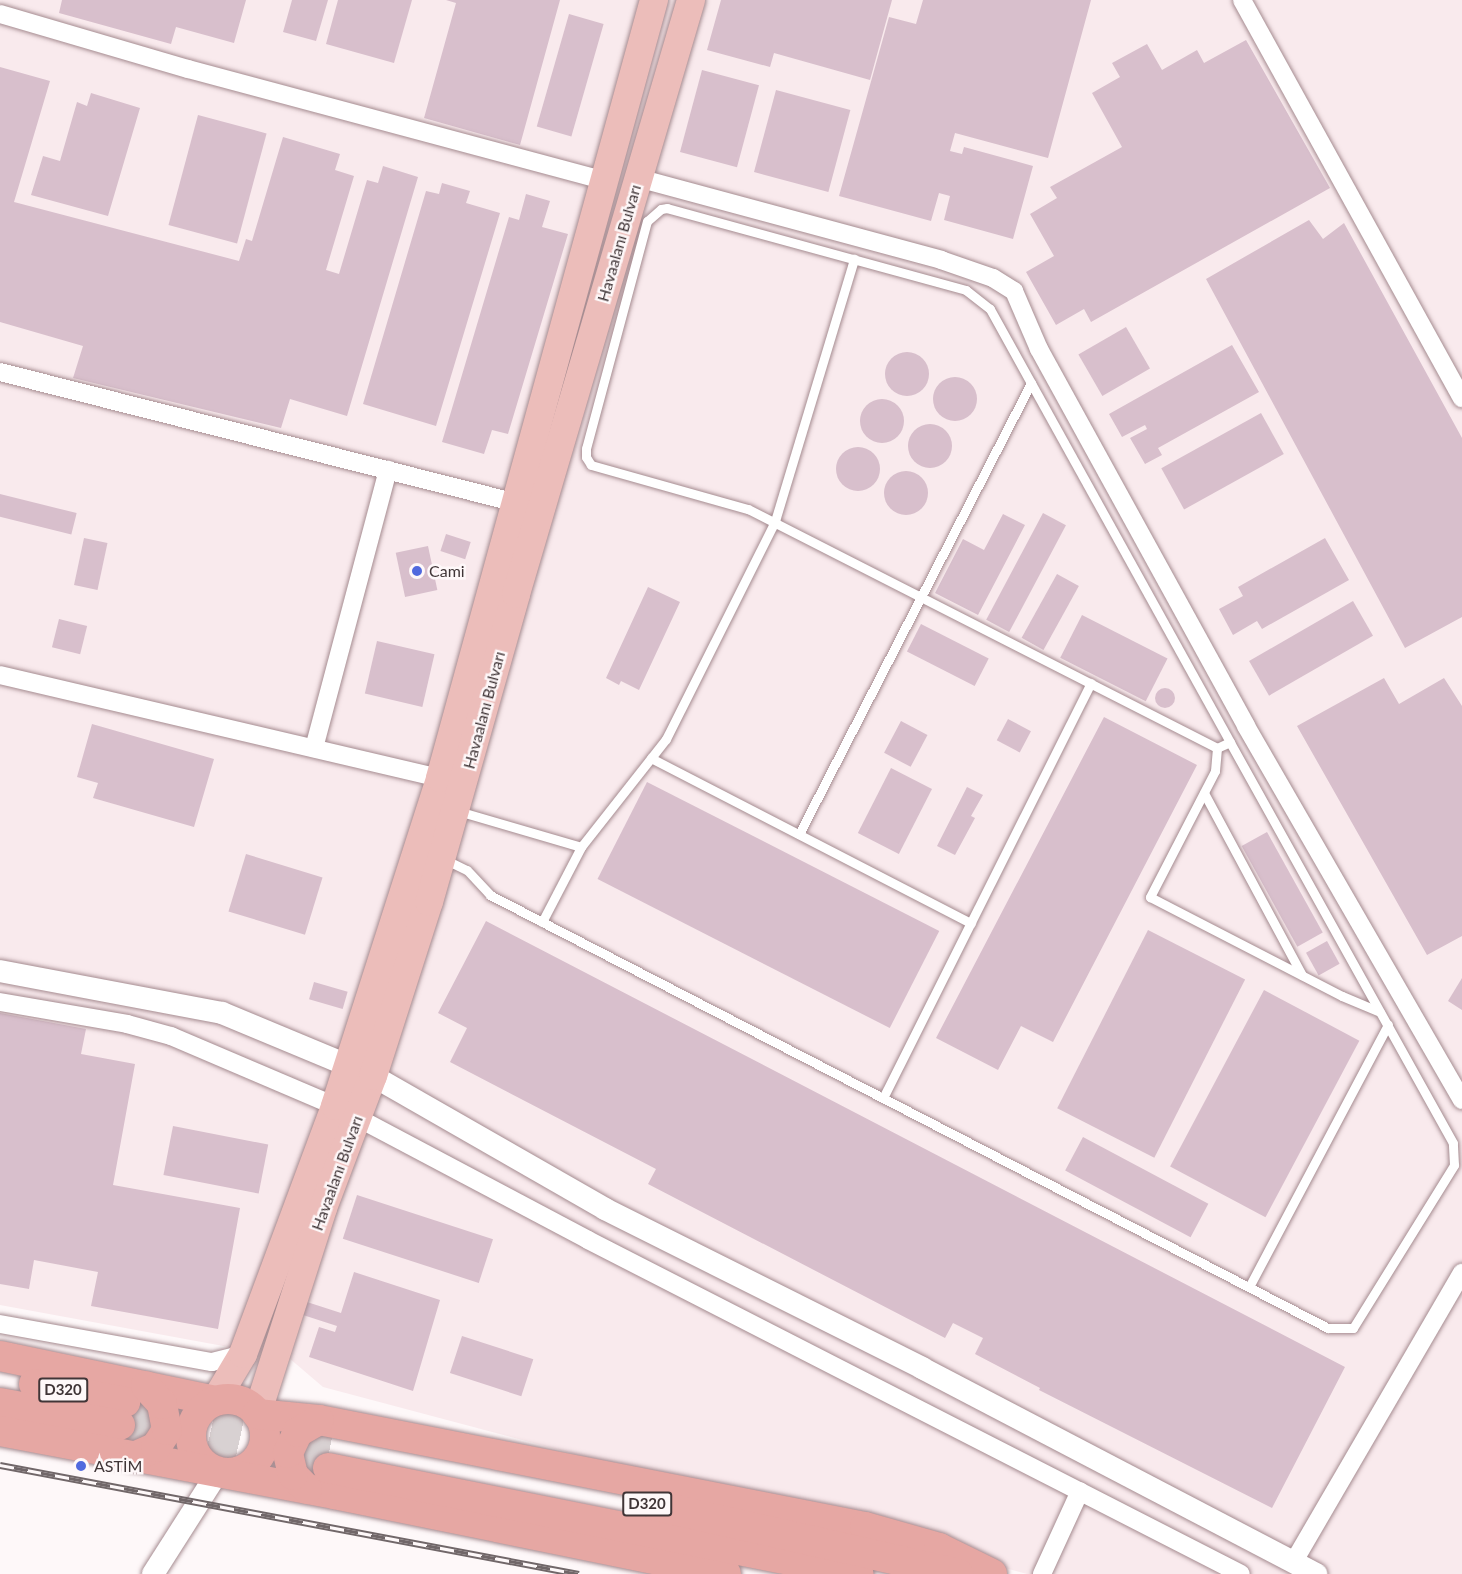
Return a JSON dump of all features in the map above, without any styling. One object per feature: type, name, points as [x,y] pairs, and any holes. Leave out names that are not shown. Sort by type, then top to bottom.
[{"type":"highway","points":[[0,1356],[131,1404],[162,1404],[167,1430],[156,1447],[135,1457]]},
{"type":"highway","name":"D320","points":[[0,1377],[131,1404]]},
{"type":"highway","points":[[214,1401],[196,1416],[190,1438],[199,1460],[207,1468],[218,1472],[241,1471],[259,1457],[265,1436],[258,1414]]},
{"type":"highway","points":[[131,1404],[238,1401],[258,1414],[327,1444]]},
{"type":"highway","name":"D320","points":[[0,1404],[131,1404]]},
{"type":"highway","points":[[0,1431],[307,1489],[726,1574]]},
{"type":"highway","points":[[307,1489],[293,1475],[288,1453],[298,1432],[327,1444],[865,1527],[939,1548],[992,1574]]},
{"type":"highway","name":"D320","points":[[327,1444],[859,1574]]},
{"type":"highway","name":"D320","points":[[327,1444],[706,1516],[958,1574]]},
{"type":"main road","name":"Havaalanı Bulvarı","points":[[214,1401],[243,1354],[346,1112],[429,855],[528,506],[604,181],[654,0]]},
{"type":"main road","name":"Havaalanı Bulvarı","points":[[528,506],[638,178],[691,0]]},
{"type":"main road","name":"Havaalanı Bulvarı","points":[[258,1414],[323,1209],[346,1112]]},
{"type":"street","points":[[1242,0],[1462,398]]},
{"type":"street","points":[[0,14],[188,69],[604,181]]},
{"type":"street","points":[[638,178],[941,260],[993,278],[1014,291],[1039,350],[1240,716],[1462,1100]]},
{"type":"street","points":[[0,372],[528,506]]},
{"type":"street","points":[[314,748],[388,470]]},
{"type":"street","points":[[0,675],[314,748],[448,794]]},
{"type":"street","points":[[0,971],[222,1013],[360,1071],[605,1209],[922,1368],[1316,1574]]},
{"type":"street","points":[[0,1002],[127,1024],[171,1036],[346,1112],[588,1240],[1241,1574]]},
{"type":"street","points":[[1293,1563],[1462,1273]]},
{"type":"street","points":[[0,1324],[212,1362],[243,1354]]},
{"type":"street","points":[[153,1574],[218,1472]]},
{"type":"street","points":[[1042,1574],[1080,1491]]},
{"type":"lane","points":[[429,855],[467,870],[490,895],[1328,1328],[1353,1328],[1452,1171],[1456,1159],[1453,1143],[990,309],[975,294],[966,290],[668,208],[655,212],[647,221],[586,449],[587,460],[596,468],[748,509],[775,521],[1217,748]]},
{"type":"lane","points":[[542,922],[581,847],[666,739],[775,521],[854,259]]},
{"type":"lane","points":[[799,834],[1031,383]]},
{"type":"lane","points":[[884,1098],[1092,683]]},
{"type":"lane","points":[[1217,748],[1230,742]]},
{"type":"lane","points":[[1217,748],[1215,771],[1150,897],[1380,1012]]},
{"type":"lane","points":[[651,758],[971,923]]},
{"type":"lane","points":[[1204,793],[1302,975]]},
{"type":"lane","points":[[448,794],[581,847]]},
{"type":"lane","points":[[1249,1287],[1388,1025]]},
{"type":"shaded area","points":[[0,0],[1462,0],[1462,1574],[1027,1574],[323,1387],[289,1358],[0,1305]]},
{"type":"building","points":[[62,0],[246,0],[234,43],[176,27],[171,44],[59,13]]},
{"type":"building","points":[[292,0],[328,0],[316,41],[283,32]]},
{"type":"building","points":[[338,0],[412,0],[394,63],[326,44]]},
{"type":"building","points":[[446,0],[560,0],[520,145],[424,118],[456,3]]},
{"type":"building","points":[[721,0],[892,0],[870,80],[774,53],[770,67],[707,50]]},
{"type":"building","points":[[923,0],[1091,0],[1048,158],[955,133],[950,151],[962,154],[964,147],[1033,166],[1013,239],[944,220],[950,196],[939,193],[931,221],[839,196],[889,17],[916,24]]},
{"type":"building","points":[[569,14],[604,24],[571,136],[537,126]]},
{"type":"building","points":[[1246,40],[1330,188],[1091,322],[1084,309],[1056,325],[1026,272],[1054,256],[1030,214],[1057,198],[1050,187],[1122,147],[1092,93],[1120,77],[1112,63],[1147,44],[1162,70],[1197,50],[1204,63]]},
{"type":"building","points":[[0,67],[50,81],[14,202],[239,261],[246,239],[252,241],[283,137],[340,154],[335,170],[354,176],[326,270],[339,274],[367,180],[378,183],[383,166],[418,177],[347,416],[290,399],[281,428],[73,378],[83,346],[0,322]]},
{"type":"building","points":[[702,70],[759,85],[737,167],[680,152]]},
{"type":"building","points":[[776,90],[850,110],[828,192],[754,172]]},
{"type":"building","points":[[91,93],[140,108],[108,216],[31,195],[43,156],[60,161],[77,102],[87,106]]},
{"type":"building","points":[[198,115],[267,133],[237,243],[168,225]]},
{"type":"building","points":[[442,183],[470,191],[466,203],[500,213],[436,426],[363,404],[426,191],[439,194]]},
{"type":"building","points":[[526,194],[550,201],[542,227],[568,234],[508,434],[492,430],[484,454],[442,442],[509,217],[519,220]]},
{"type":"building","points":[[1309,220],[1323,239],[1344,223],[1462,438],[1462,617],[1405,648],[1206,279]]},
{"type":"building","points":[[1126,327],[1150,369],[1102,396],[1078,355]]},
{"type":"building","points":[[1232,345],[1259,392],[1158,448],[1162,455],[1145,464],[1130,438],[1147,429],[1145,425],[1122,437],[1109,414]]},
{"type":"building","points":[[907,352],[916,353],[923,358],[928,365],[928,383],[923,390],[916,395],[907,396],[898,395],[891,390],[886,383],[885,374],[886,365],[891,358],[898,353]]},
{"type":"building","points":[[955,377],[964,378],[971,383],[976,390],[976,408],[971,415],[964,420],[955,421],[946,420],[939,415],[934,408],[933,399],[934,390],[939,383],[946,378]]},
{"type":"building","points":[[882,399],[891,400],[898,405],[903,412],[903,430],[898,437],[891,442],[882,443],[873,442],[866,437],[861,430],[860,421],[861,412],[866,405],[873,400]]},
{"type":"building","points":[[1261,413],[1284,454],[1184,509],[1161,468]]},
{"type":"building","points":[[930,424],[939,425],[946,430],[951,437],[951,455],[946,462],[939,467],[930,468],[921,467],[914,462],[909,455],[908,446],[909,437],[914,430],[921,425]]},
{"type":"building","points":[[858,447],[867,448],[874,453],[879,460],[879,478],[874,485],[867,490],[858,491],[849,490],[842,485],[837,478],[836,469],[837,460],[842,453],[849,448]]},
{"type":"building","points":[[906,471],[915,472],[922,477],[927,484],[927,502],[922,509],[915,514],[906,515],[897,514],[890,509],[885,502],[884,493],[885,484],[890,477],[897,472]]},
{"type":"building","points":[[0,494],[77,513],[71,534],[0,517]]},
{"type":"building","points":[[1043,513],[1066,525],[1009,632],[986,620]]},
{"type":"building","points":[[1003,514],[1025,525],[978,615],[935,593],[963,539],[984,550]]},
{"type":"building","points":[[446,534],[471,542],[465,559],[440,551]]},
{"type":"building","points":[[84,538],[107,543],[97,590],[74,585]]},
{"type":"building","points":[[1325,538],[1349,580],[1262,629],[1257,621],[1233,635],[1219,609],[1243,596],[1238,587]]},
{"type":"building","name":"Cami","points":[[428,546],[437,590],[405,597],[396,553]]},
{"type":"building","points":[[1057,574],[1079,586],[1043,650],[1022,638]]},
{"type":"building","points":[[648,587],[680,602],[639,690],[621,681],[619,685],[606,678]]},
{"type":"building","points":[[1353,601],[1373,636],[1269,696],[1249,661]]},
{"type":"building","points":[[1082,615],[1168,659],[1146,701],[1060,658]]},
{"type":"building","points":[[59,619],[87,626],[80,654],[52,647]]},
{"type":"building","points":[[921,624],[989,659],[975,686],[907,652]]},
{"type":"building","points":[[377,641],[434,654],[422,707],[365,694]]},
{"type":"building","points":[[1384,678],[1399,704],[1444,678],[1462,706],[1462,936],[1427,955],[1297,726]]},
{"type":"building","points":[[1165,688],[1172,691],[1175,698],[1172,705],[1165,708],[1158,705],[1155,698],[1158,691]]},
{"type":"building","points":[[1104,717],[1197,765],[1053,1042],[1021,1026],[998,1070],[936,1038]]},
{"type":"building","points":[[1008,719],[1031,731],[1020,752],[997,740]]},
{"type":"building","points":[[901,721],[927,735],[911,767],[884,753]]},
{"type":"building","points":[[92,724],[214,759],[194,827],[93,798],[98,783],[77,777]]},
{"type":"building","points":[[891,768],[932,789],[899,854],[858,833]]},
{"type":"building","points":[[647,782],[939,931],[890,1028],[598,879]]},
{"type":"building","points":[[967,787],[983,795],[971,816],[975,818],[955,855],[937,846]]},
{"type":"building","points":[[1267,832],[1323,933],[1297,947],[1242,846]]},
{"type":"building","points":[[246,854],[323,877],[305,935],[228,911]]},
{"type":"building","points":[[486,921],[1345,1367],[1272,1508],[1039,1390],[1040,1388],[975,1354],[983,1338],[953,1323],[945,1338],[648,1184],[656,1169],[450,1062],[467,1028],[438,1013]]},
{"type":"building","points":[[1148,930],[1245,979],[1154,1158],[1057,1108]]},
{"type":"building","points":[[1327,941],[1340,964],[1319,975],[1306,953]]},
{"type":"building","points":[[1462,978],[1462,1010],[1448,1001]]},
{"type":"building","points":[[314,982],[348,992],[343,1009],[309,999]]},
{"type":"building","points":[[1264,990],[1359,1041],[1265,1217],[1170,1167]]},
{"type":"building","points":[[0,1013],[86,1029],[81,1054],[135,1064],[113,1185],[240,1208],[218,1329],[91,1306],[98,1272],[34,1260],[29,1289],[0,1284]]},
{"type":"building","points":[[173,1126],[268,1145],[259,1194],[163,1175]]},
{"type":"building","points":[[1083,1137],[1208,1204],[1191,1237],[1065,1171]]},
{"type":"building","points":[[357,1195],[493,1239],[479,1283],[343,1239]]},
{"type":"building","points":[[354,1272],[440,1300],[413,1391],[309,1357],[319,1327],[335,1332],[337,1326],[303,1315],[307,1302],[341,1313]]},
{"type":"building","points":[[462,1336],[533,1359],[521,1396],[450,1373]]},
{"type":"tunnel","points":[[125,1402],[333,1444]]},
{"type":"tunnel","points":[[120,1425],[328,1468]]},
{"type":"railway","points":[[0,1465],[579,1574]]},
{"type":"place","name":"Cami","points":[[417,571]]},
{"type":"place","name":"ASTİM","points":[[81,1466]]}]
